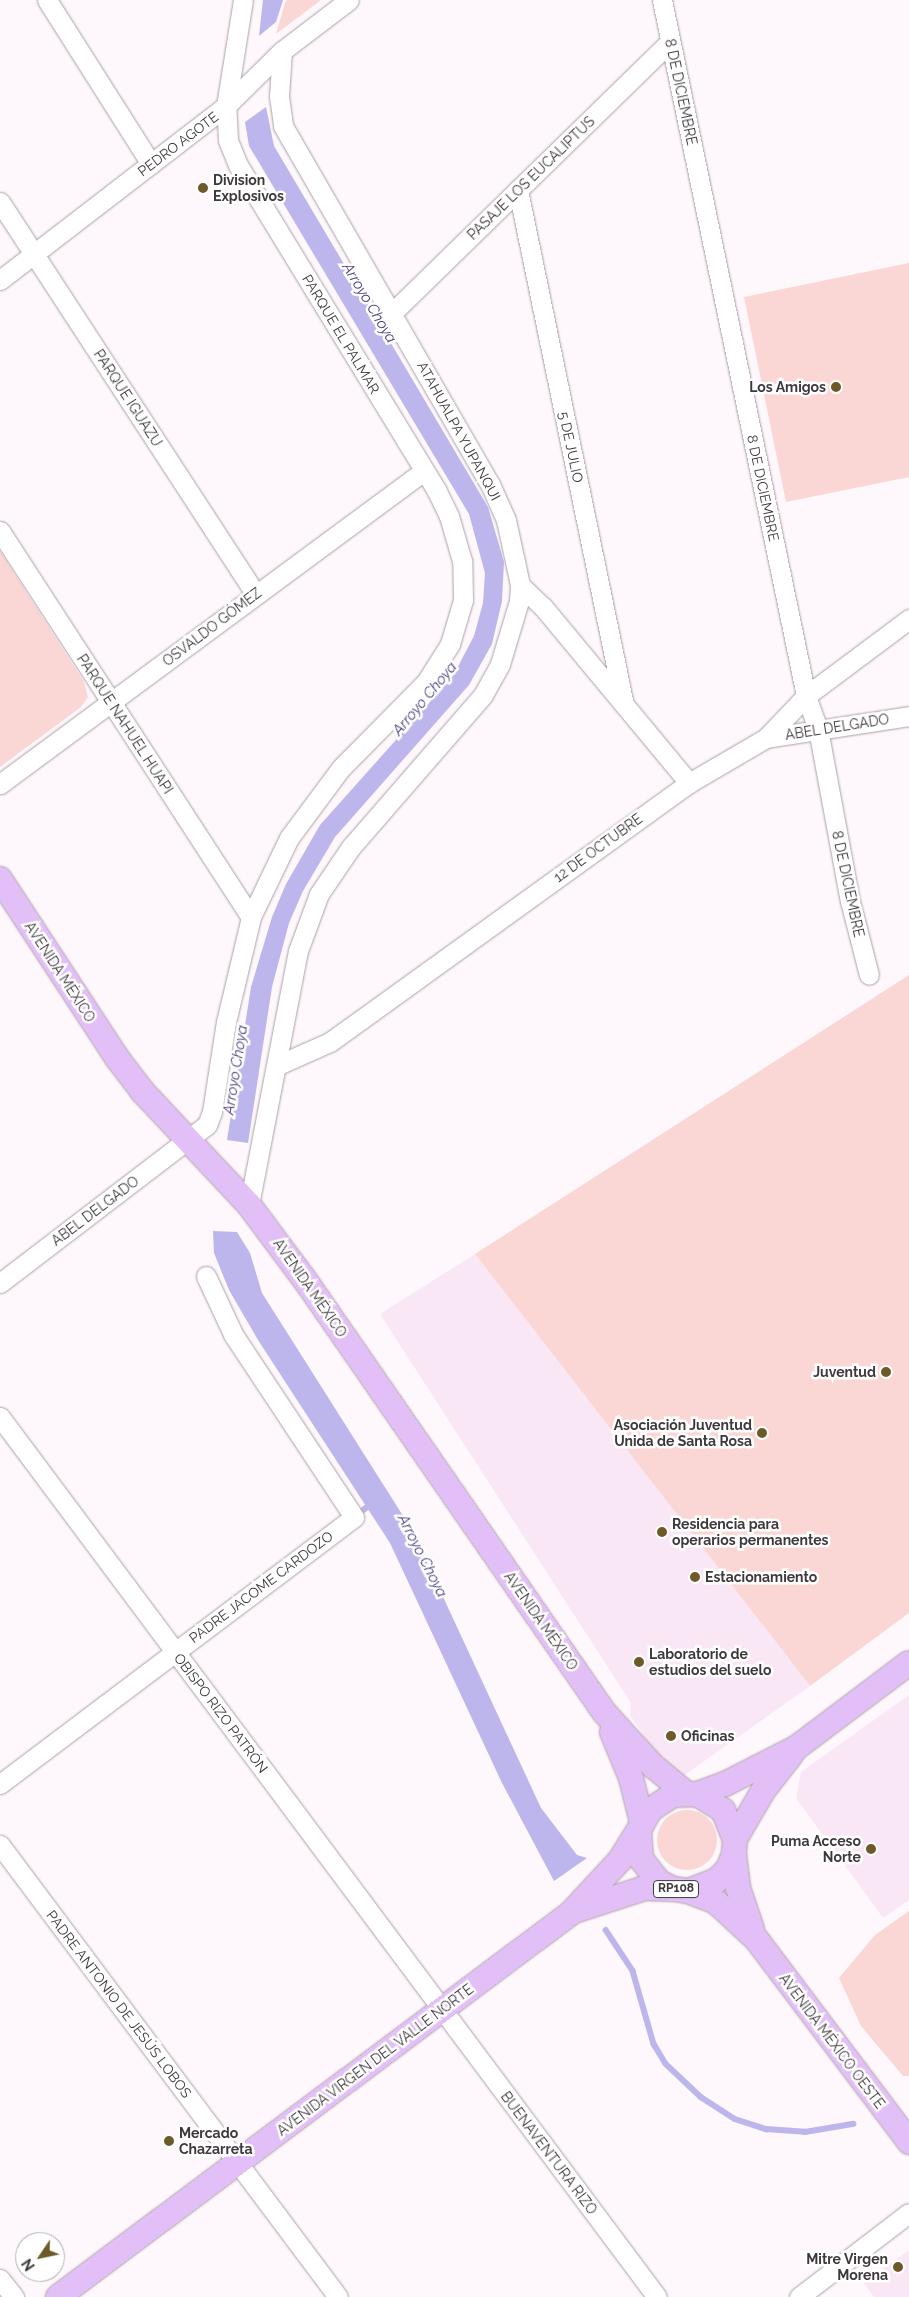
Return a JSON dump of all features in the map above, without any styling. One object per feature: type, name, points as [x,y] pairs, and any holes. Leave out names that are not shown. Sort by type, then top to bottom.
[{"type":"main road","name":"AVENIDA MÉXICO","points":[[0,879],[117,1058],[143,1092],[249,1205],[305,1280],[604,1712],[653,1766],[692,1794]]},
{"type":"main road","name":"RP108","points":[[796,1748],[763,1791],[735,1846],[728,1868],[717,1880],[680,1890],[659,1882],[641,1859],[641,1826],[660,1801],[692,1794],[739,1778],[796,1748],[909,1663]]},
{"type":"main road","name":"AVENIDA MÉXICO","points":[[604,1712],[631,1778],[641,1826]]},
{"type":"main road","points":[[692,1794],[723,1810],[735,1846]]},
{"type":"main road","name":"AVENIDA VIRGEN DEL VALLE NORTE","points":[[58,2297],[571,1913],[620,1860],[641,1826]]},
{"type":"main road","name":"AVENIDA MÉXICO OESTE","points":[[735,1846],[742,1906],[757,1940]]},
{"type":"main road","name":"AVENIDA VIRGEN DEL VALLE NORTE","points":[[571,1913],[630,1892],[680,1890]]},
{"type":"main road","name":"AVENIDA MÉXICO OESTE","points":[[680,1890],[716,1902],[757,1940],[909,2142]]},
{"type":"street","points":[[47,0],[151,164]]},
{"type":"street","name":"PARQUE EL PALMAR","points":[[243,0],[226,106],[228,140],[238,165],[450,516],[462,561],[463,600],[450,644],[426,682],[341,768],[294,832],[251,917]]},
{"type":"street","name":"PEDRO AGOTE","points":[[0,280],[226,106],[282,51],[349,0]]},
{"type":"street","name":"8 DE DICIEMBRE","points":[[662,0],[806,696],[818,728],[850,900],[869,975]]},
{"type":"street","name":"PASAJE LOS EUCALIPTUS","points":[[392,313],[670,42]]},
{"type":"street","name":"ATAHUALPA YUPANQUI","points":[[282,51],[279,96],[283,126],[490,484],[506,520],[520,585]]},
{"type":"street","name":"5 DE JULIO","points":[[518,190],[624,704]]},
{"type":"street","name":"PARQUE IGUAZU","points":[[0,202],[256,594]]},
{"type":"street","name":"OSVALDO GÓMEZ","points":[[0,784],[424,471]]},
{"type":"street","name":"PARQUE NAHUEL HUAPI","points":[[0,531],[251,917]]},
{"type":"street","points":[[520,585],[543,607],[689,783]]},
{"type":"street","points":[[249,1205],[278,1064],[284,1010],[298,951],[319,894],[351,846],[483,695],[500,664],[519,601],[520,585]]},
{"type":"street","name":"12 DE OCTUBRE","points":[[278,1064],[330,1042],[689,783],[766,738],[806,696],[909,619]]},
{"type":"street","name":"ABEL DELGADO","points":[[766,738],[818,728],[909,716]]},
{"type":"street","name":"ABEL DELGADO","points":[[0,1283],[190,1140],[207,1124],[212,1112],[226,1022],[251,917]]},
{"type":"street","name":"PADRE JACOME CARDOZO","points":[[0,1784],[354,1517],[233,1334],[206,1276]]},
{"type":"street","name":"OBISPO RIZO PATRÓN","points":[[0,1417],[442,2009]]},
{"type":"street","name":"PADRE ANTONIO DE JESÚS LOBOS","points":[[0,1845],[338,2297]]},
{"type":"street","name":"BUENAVENTURA RIZO","points":[[442,2009],[657,2297]]},
{"type":"street","points":[[799,2297],[909,2213]]},
{"type":"street","points":[[0,2279],[14,2297]]},
{"type":"shaded area","points":[[287,0],[321,0],[276,34],[285,3]]},
{"type":"shaded area","name":"Los Amigos","points":[[909,263],[909,477],[786,502],[744,297]]},
{"type":"shaded area","points":[[0,551],[84,682],[88,697],[81,707],[0,767]]},
{"type":"shaded area","name":"Asociación Juventud Unida de Santa Rosa","points":[[909,975],[909,1613],[810,1686],[475,1254]]},
{"type":"shaded area","points":[[475,1254],[810,1686],[679,1779],[667,1770],[630,1715],[631,1703],[380,1314]]},
{"type":"shaded area","name":"Puma Acceso Norte","points":[[909,1695],[909,1900],[883,1918],[796,1798],[801,1772]]},
{"type":"shaded area","points":[[687,1810],[703,1815],[708,1819],[712,1824],[717,1840],[712,1856],[708,1861],[703,1865],[687,1870],[671,1865],[666,1861],[662,1856],[657,1840],[662,1824],[666,1819],[671,1815]]},
{"type":"shaded area","points":[[909,1911],[909,2076],[903,2076],[861,2026],[839,1978],[875,1935]]},
{"type":"shaded area","name":"Mitre Virgen Morena","points":[[909,2250],[909,2297],[874,2297],[864,2283]]},
{"type":"water","points":[[263,0],[283,0],[276,22],[259,36]]},
{"type":"water","points":[[266,107],[274,146],[488,507],[504,562],[502,601],[492,644],[469,685],[335,837],[303,891],[289,923],[272,987],[248,1143],[227,1140],[251,987],[272,917],[286,884],[320,825],[453,676],[474,636],[483,603],[485,573],[469,514],[249,146],[245,122]]},
{"type":"water","points":[[213,1231],[237,1232],[250,1253],[262,1293],[412,1530],[541,1808],[577,1855],[587,1858],[554,1881],[502,1783],[390,1543],[258,1340],[229,1290],[214,1253]]},
{"type":"waterway","points":[[355,1516],[374,1502]]},
{"type":"waterway","name":"Arroyo Choya","points":[[606,1930],[633,1971],[654,2044],[666,2064],[701,2097],[735,2119],[766,2129],[805,2132],[853,2124]]},
{"type":"place","name":"Division Explosivos","points":[[203,188]]},
{"type":"place","name":"Los Amigos","points":[[836,387]]},
{"type":"place","name":"Juventud","points":[[886,1372]]},
{"type":"place","name":"Asociación Juventud Unida de Santa Rosa","points":[[762,1433]]},
{"type":"place","name":"Residencia para operarios permanentes","points":[[662,1532]]},
{"type":"place","name":"Estacionamiento","points":[[695,1577]]},
{"type":"place","name":"Laboratorio de estudios del suelo","points":[[639,1662]]},
{"type":"place","name":"Oficinas","points":[[671,1736]]},
{"type":"place","name":"Puma Acceso Norte","points":[[871,1849]]},
{"type":"place","name":"Mercado Chazarreta","points":[[169,2141]]},
{"type":"place","name":"Mitre Virgen Morena","points":[[898,2267]]}]
